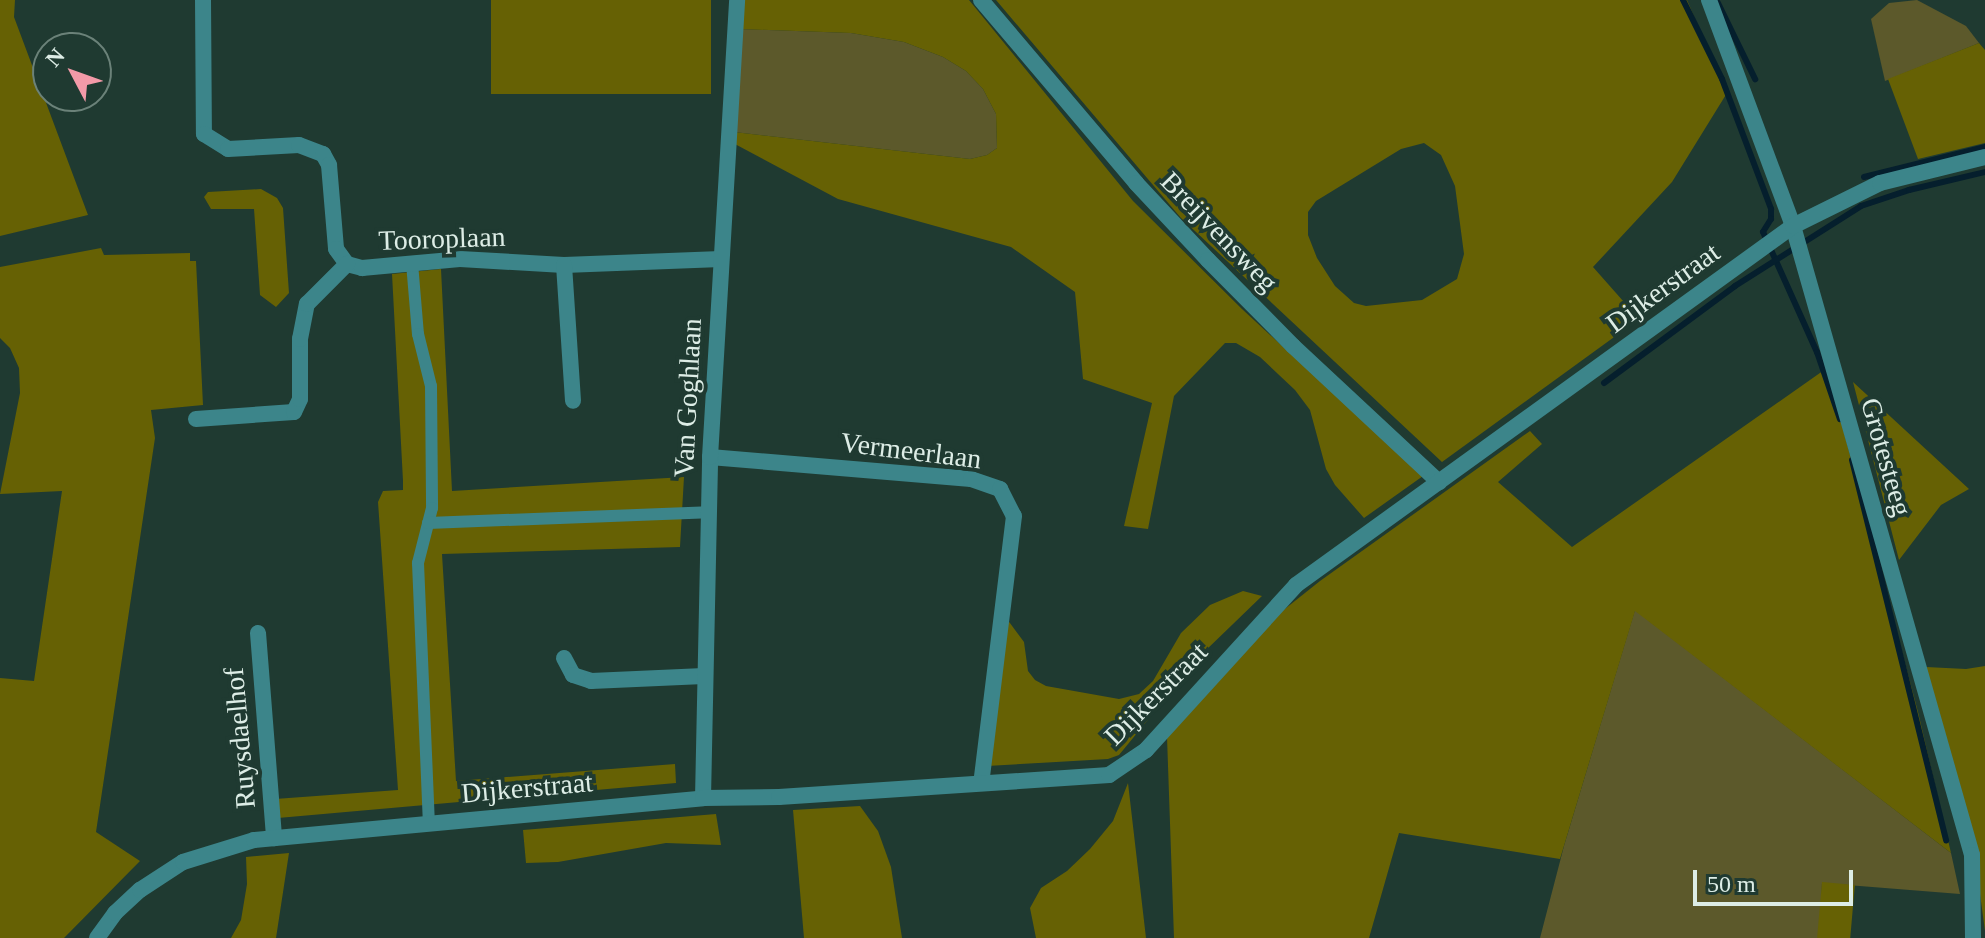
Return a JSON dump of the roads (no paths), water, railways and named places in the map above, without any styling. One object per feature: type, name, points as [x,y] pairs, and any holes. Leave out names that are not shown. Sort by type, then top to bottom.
[{"type":"street","name":"Tooroplaan","points":[[203,0],[204,134],[228,149],[299,145],[323,154],[329,165],[336,249],[347,264],[362,268],[460,259],[564,265],[721,259]]},
{"type":"street","name":"Van Goghlaan","points":[[703,798],[710,457],[737,0]]},
{"type":"street","name":"Breijvensweg","points":[[981,0],[1136,183],[1208,260],[1293,346],[1439,482]]},
{"type":"street","name":"Grotesteeg","points":[[1709,0],[1793,226],[1972,855],[1973,938]]},
{"type":"street","name":"Dijkerstraat","points":[[97,938],[115,913],[140,890],[183,862],[254,840],[703,798],[1109,775],[1146,750],[1296,585],[1793,226],[1880,183],[1985,157]]},
{"type":"street","points":[[412,263],[418,334],[431,386],[432,508],[418,563],[429,823]]},
{"type":"street","points":[[196,419],[294,412],[300,399],[300,339],[307,304],[347,264]]},
{"type":"street","points":[[564,265],[573,401]]},
{"type":"street","name":"Vermeerlaan","points":[[710,457],[971,479],[1000,489],[1014,516],[981,783]]},
{"type":"street","points":[[428,523],[708,512]]},
{"type":"street","name":"Ruysdaelhof","points":[[258,633],[274,838]]},
{"type":"street","points":[[564,658],[573,675],[591,681],[704,676]]},
{"type":"waterway","points":[[1683,0],[1722,79],[1771,209],[1771,219],[1763,232],[1817,352],[1840,419]]},
{"type":"waterway","points":[[1718,3],[1755,79]]},
{"type":"waterway","points":[[1864,177],[1985,147]]},
{"type":"waterway","points":[[1604,383],[1735,286],[1861,206],[1909,190],[1985,172]]},
{"type":"waterway","points":[[1852,460],[1946,841]]}]
